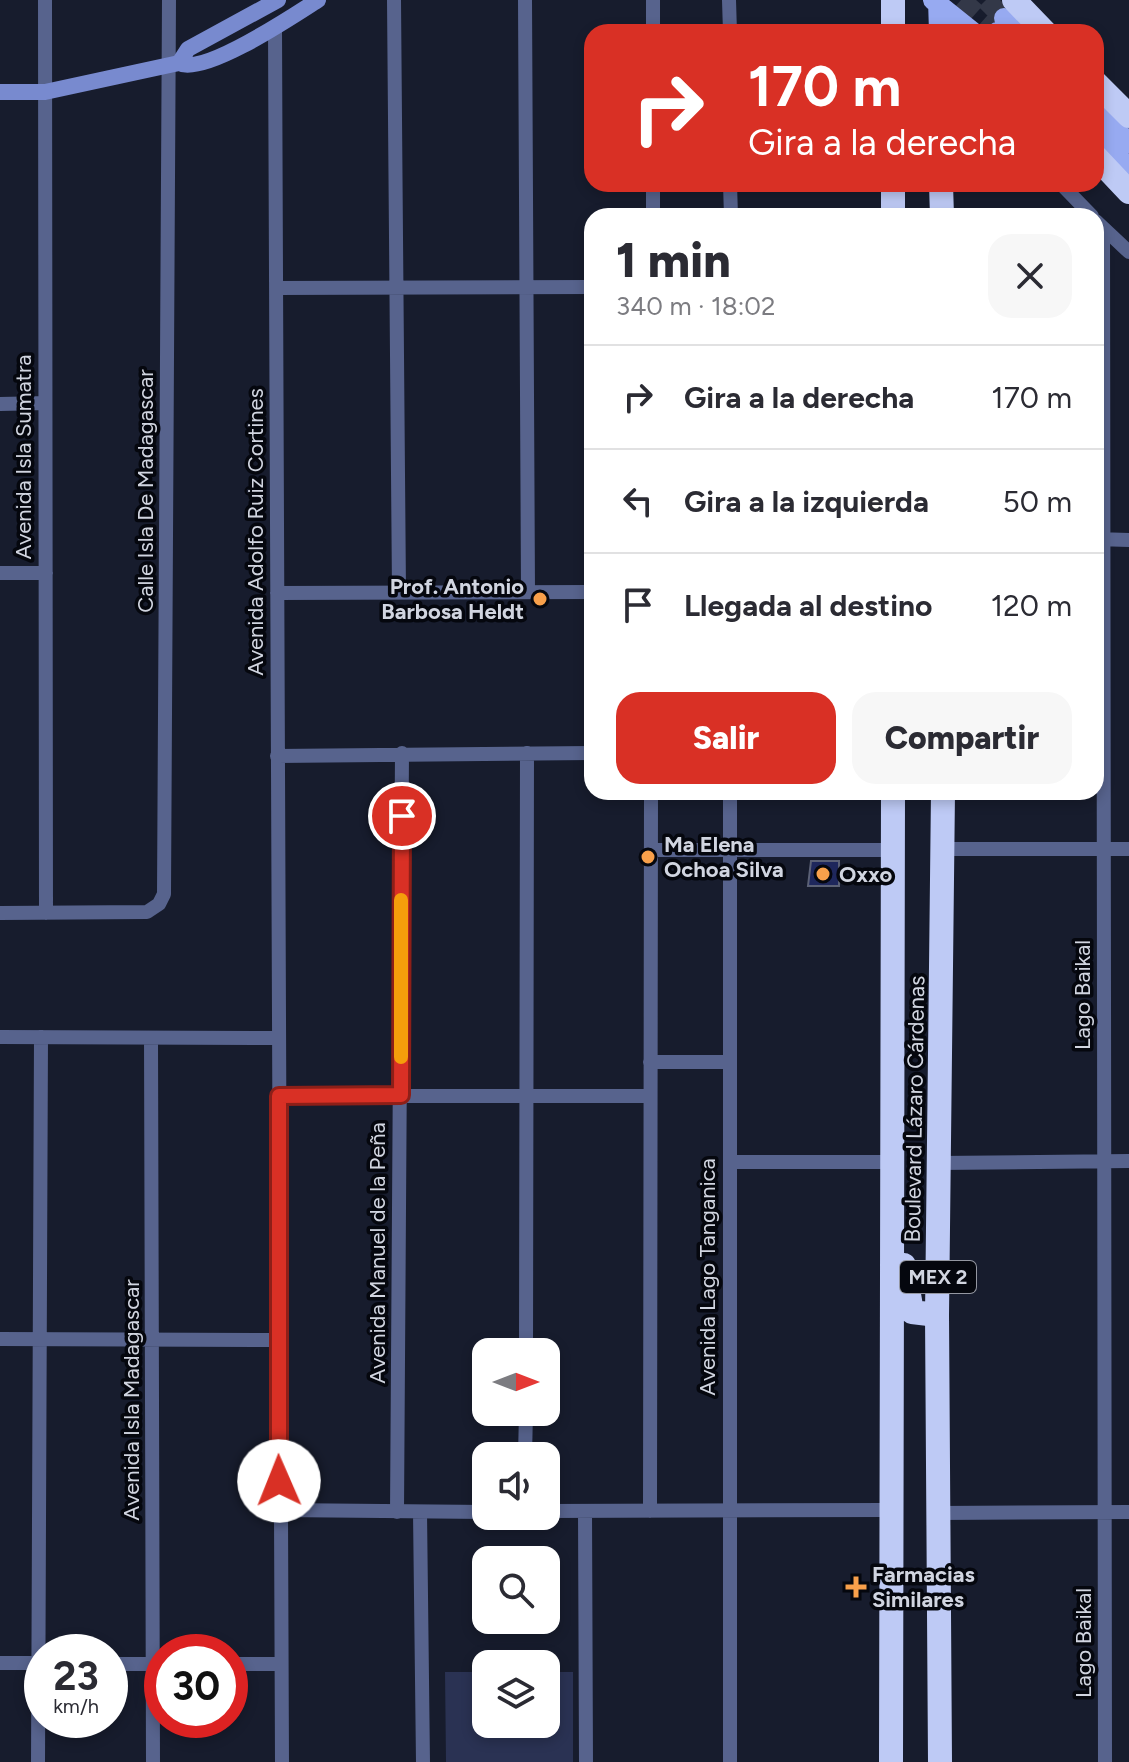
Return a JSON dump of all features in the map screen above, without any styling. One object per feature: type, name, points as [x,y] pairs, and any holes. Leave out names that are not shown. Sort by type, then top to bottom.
[{"type":"highway","points":[[893,0],[893,24]]},
{"type":"highway","points":[[1104,91],[1129,116]]},
{"type":"highway","points":[[1104,165],[1129,192]]},
{"type":"highway","name":"Boulevard Lázaro Cárdenas","points":[[891,1762],[889,1510],[893,800]]},
{"type":"highway","name":"Boulevard Lázaro Cárdenas","points":[[940,1762],[937,1315],[943,800]]},
{"type":"highway","points":[[893,1196],[900,1217],[910,1308],[916,1314],[937,1315]]},
{"type":"main road","points":[[172,71],[188,49],[278,0]]},
{"type":"main road","points":[[0,92],[45,92],[194,66],[275,27],[318,0]]},
{"type":"main road","points":[[936,1],[938,24]]},
{"type":"main road","points":[[936,1],[963,24]]},
{"type":"main road","points":[[1104,118],[1129,143]]},
{"type":"main road","points":[[1104,141],[1129,168]]},
{"type":"street","name":"Avenida Isla Sumatra","points":[[45,0],[46,913]]},
{"type":"street","name":"Calle Isla De Madagascar","points":[[46,913],[147,912],[162,900],[172,71],[169,0]]},
{"type":"street","points":[[394,0],[399,592]]},
{"type":"street","points":[[525,0],[528,592]]},
{"type":"street","points":[[653,0],[653,24]]},
{"type":"street","points":[[729,0],[730,24]]},
{"type":"street","name":"Avenida Adolfo Ruiz Cortines","points":[[275,27],[282,1762]]},
{"type":"street","points":[[1069,192],[1084,208]]},
{"type":"street","points":[[1104,228],[1129,252]]},
{"type":"street","points":[[276,288],[584,287]]},
{"type":"street","points":[[0,404],[45,403]]},
{"type":"street","points":[[1104,540],[1129,540]]},
{"type":"street","points":[[0,573],[46,573]]},
{"type":"street","points":[[277,593],[584,592]]},
{"type":"street","name":"Avenida Manuel de la Peña","points":[[397,1512],[402,753]]},
{"type":"street","points":[[526,1338],[527,753]]},
{"type":"street","points":[[277,756],[584,753]]},
{"type":"street","points":[[650,1511],[651,800]]},
{"type":"street","name":"Avenida Lago Tanganica","points":[[730,800],[730,1762]]},
{"type":"street","name":"Lago Baikal","points":[[1103,800],[1105,1762]]},
{"type":"street","points":[[943,849],[1129,849]]},
{"type":"street","points":[[651,850],[893,850]]},
{"type":"street","points":[[0,913],[46,913]]},
{"type":"street","points":[[0,1037],[277,1038]]},
{"type":"street","points":[[40,1634],[41,1037]]},
{"type":"street","name":"Avenida Isla Madagascar","points":[[151,1038],[158,1634]]},
{"type":"street","points":[[650,1062],[729,1062]]},
{"type":"street","points":[[279,1096],[650,1096]]},
{"type":"street","points":[[939,1163],[1129,1161]]},
{"type":"street","points":[[730,1162],[893,1162]]},
{"type":"street","points":[[0,1339],[278,1340]]},
{"type":"street","points":[[280,1510],[472,1512]]},
{"type":"street","points":[[560,1511],[889,1510]]},
{"type":"street","points":[[585,1511],[586,1762]]},
{"type":"street","points":[[420,1512],[423,1762]]},
{"type":"street","points":[[938,1513],[1129,1512]]},
{"type":"street","points":[[0,1663],[24,1663]]},
{"type":"street","points":[[248,1664],[281,1664]]},
{"type":"street","points":[[38,1738],[38,1762]]},
{"type":"street","name":"Avenida Isla Madagascar","points":[[153,1762],[154,1738]]},
{"type":"shaded area","points":[[445,1672],[472,1672],[472,1738],[560,1738],[560,1672],[573,1672],[573,1762],[446,1762]]},
{"type":"building","name":"Oxxo","points":[[811,861],[839,861],[839,886],[808,886]]},
{"type":"tunnel","points":[[961,0],[988,24]]},
{"type":"tunnel","points":[[986,0],[1004,18]]},
{"type":"slow traffic","points":[[401,900],[401,1057]]},
{"type":"place","name":"Prof. Antonio Barbosa Heldt","points":[[540,599]]},
{"type":"place","name":"Ma Elena Ochoa Silva","points":[[648,857]]},
{"type":"place","name":"Oxxo","points":[[823,874]]},
{"type":"place","name":"Farmacias Similares","points":[[856,1587]]},
{"type":"route","points":[[279,1481],[279,1096],[401,1095],[402,816]]}]
